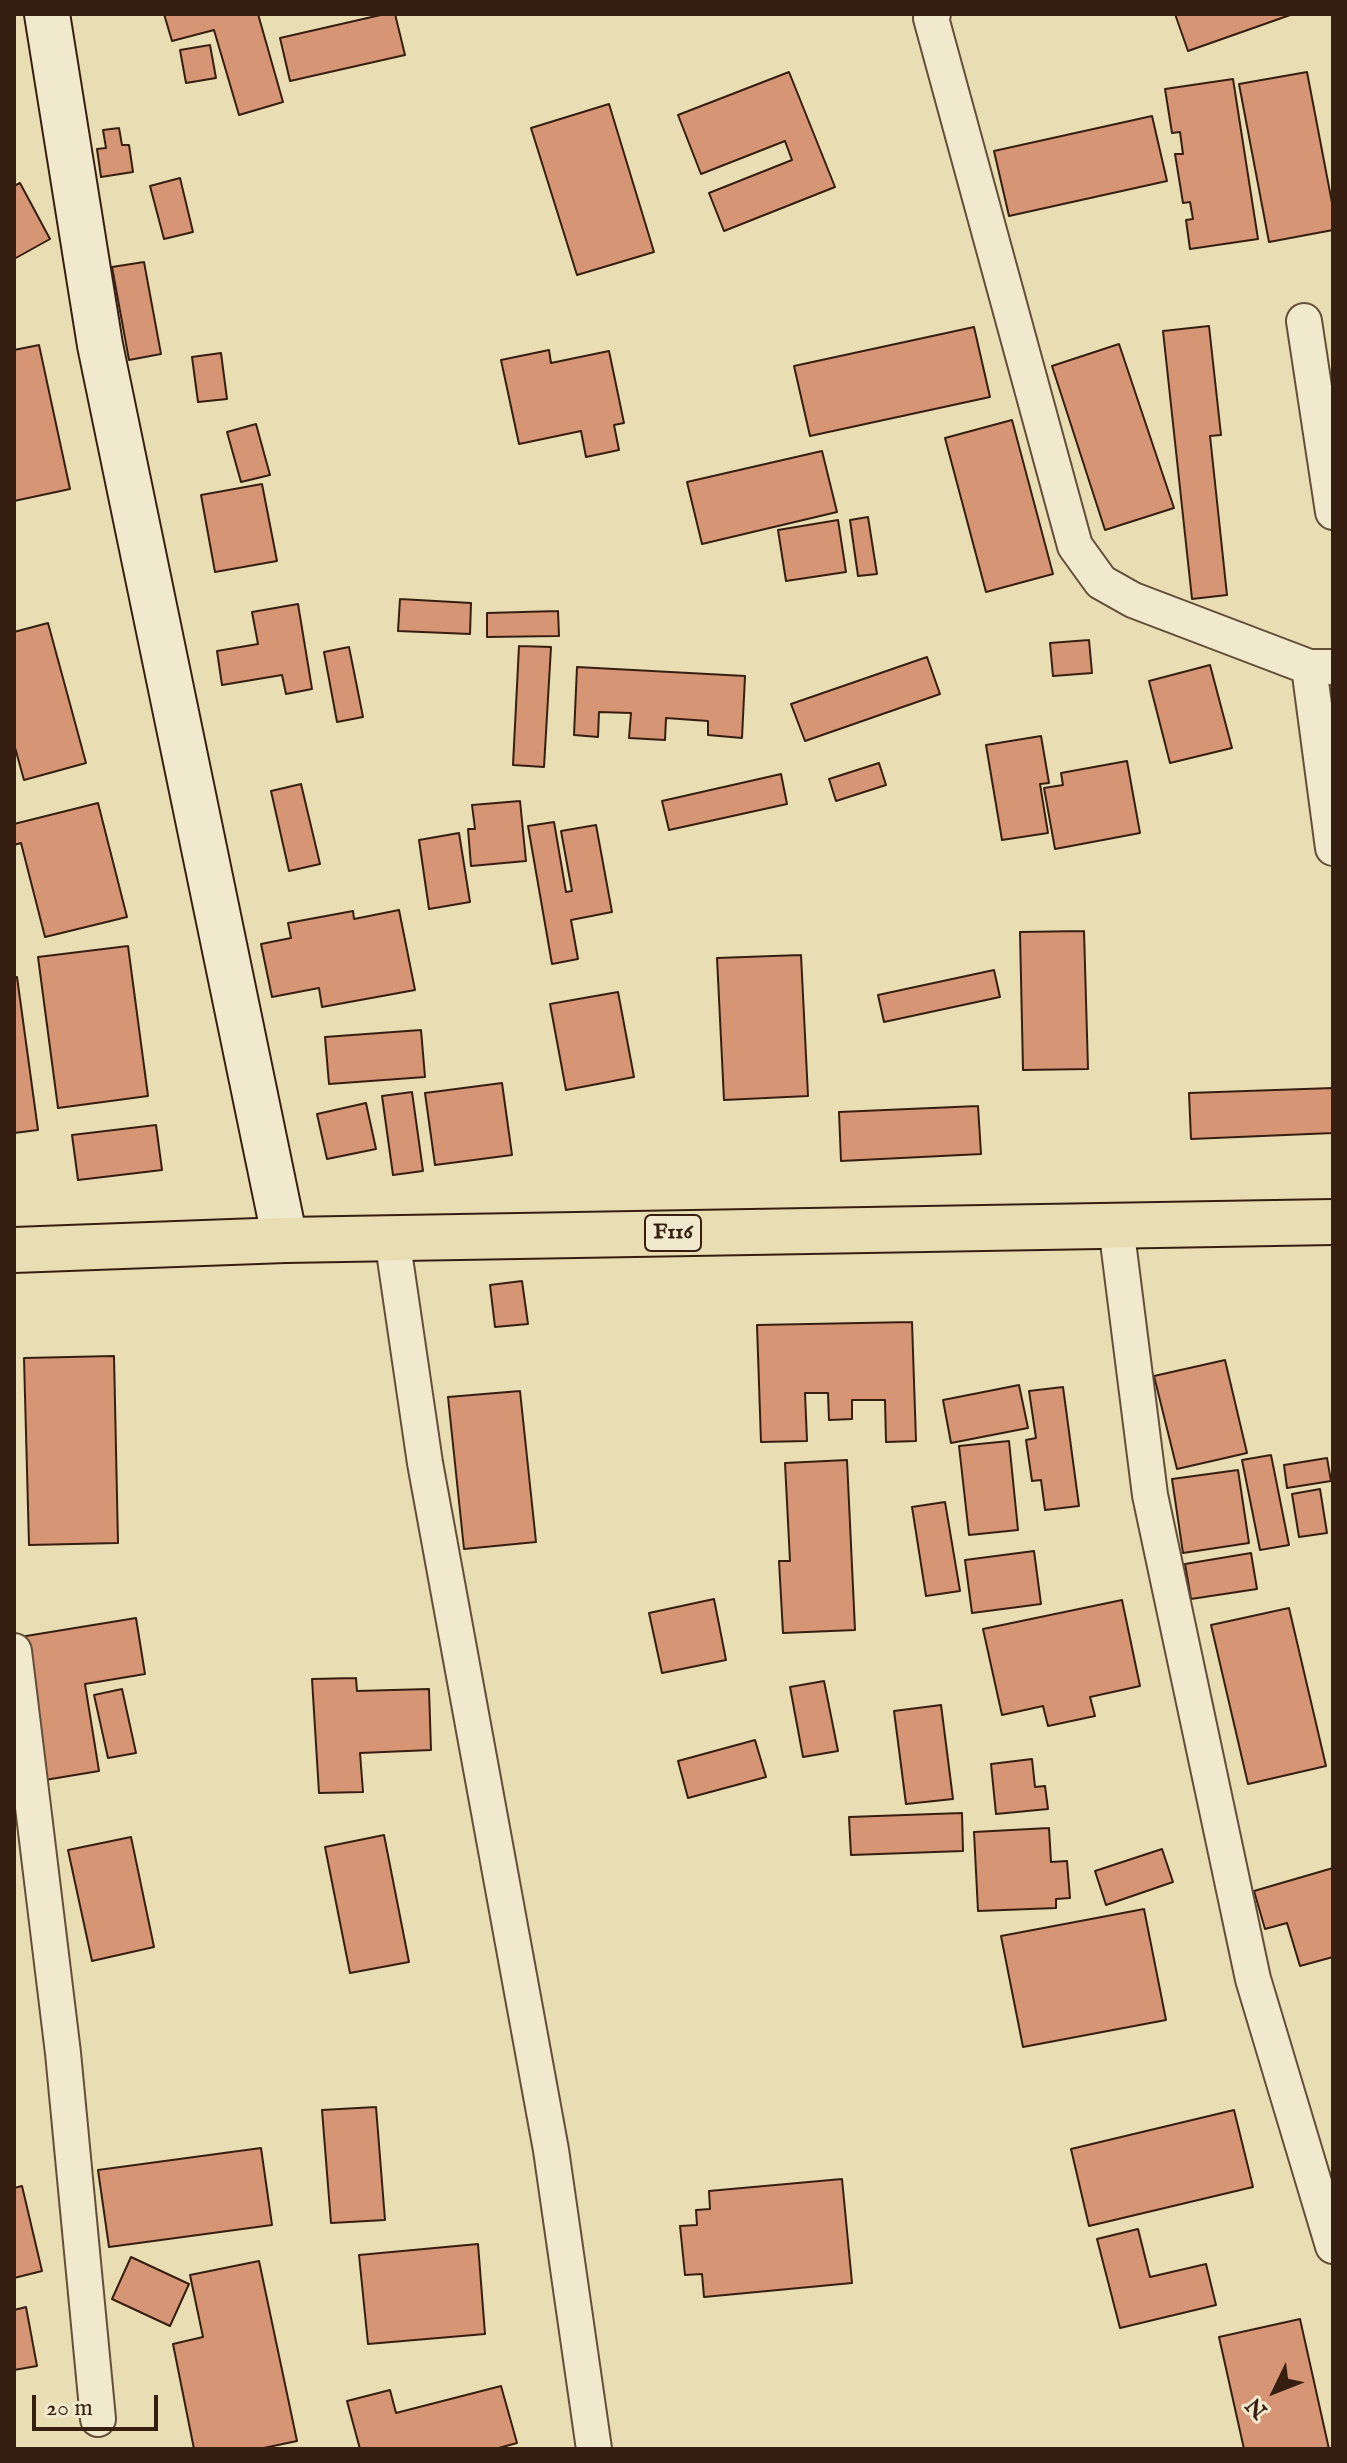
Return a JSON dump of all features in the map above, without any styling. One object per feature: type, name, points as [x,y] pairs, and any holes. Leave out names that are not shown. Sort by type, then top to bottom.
[{"type":"main road","name":"F116","points":[[14,1250],[285,1240],[1333,1222]]},
{"type":"street","points":[[47,14],[100,345],[285,1240]]},
{"type":"street","points":[[936,15],[1075,546],[1101,582],[1133,600],[1321,667],[1333,848]]},
{"type":"street","points":[[1304,321],[1333,512]]},
{"type":"street","points":[[1116,1226],[1156,1527],[1253,1979],[1333,2246]]},
{"type":"street","points":[[392,1238],[425,1463],[551,2150],[594,2449]]},
{"type":"street","points":[[14,1651],[63,2053],[98,2419]]},
{"type":"building","points":[[164,14],[258,14],[283,102],[239,115],[214,30],[172,41]]},
{"type":"building","points":[[395,14],[405,55],[290,81],[280,38]]},
{"type":"building","points":[[1175,14],[1293,14],[1188,51]]},
{"type":"building","points":[[210,45],[216,78],[186,83],[180,50]]},
{"type":"building","points":[[789,72],[835,187],[724,231],[709,193],[792,160],[785,141],[701,174],[678,115]]},
{"type":"building","points":[[1307,72],[1333,208],[1333,230],[1269,242],[1239,84]]},
{"type":"building","points":[[1233,79],[1258,239],[1190,249],[1186,220],[1193,219],[1190,202],[1183,203],[1175,154],[1183,154],[1180,132],[1172,133],[1165,89]]},
{"type":"building","points":[[609,104],[654,252],[577,275],[531,128]]},
{"type":"building","points":[[1152,116],[1167,181],[1009,216],[994,151]]},
{"type":"building","points":[[119,128],[122,145],[129,145],[133,172],[101,177],[97,149],[106,148],[103,130]]},
{"type":"building","points":[[180,178],[193,232],[164,239],[150,186]]},
{"type":"building","points":[[20,183],[50,239],[14,259],[14,186]]},
{"type":"building","points":[[144,262],[161,354],[129,360],[112,267]]},
{"type":"building","points":[[1209,326],[1221,435],[1210,436],[1227,595],[1192,599],[1163,331]]},
{"type":"building","points":[[974,327],[990,397],[810,436],[794,366]]},
{"type":"building","points":[[1119,344],[1174,508],[1105,530],[1052,366]]},
{"type":"building","points":[[39,345],[70,489],[14,501],[14,350]]},
{"type":"building","points":[[549,350],[551,363],[609,351],[624,423],[614,425],[619,450],[586,457],[581,431],[519,444],[501,360]]},
{"type":"building","points":[[221,353],[227,399],[198,402],[192,357]]},
{"type":"building","points":[[1012,420],[1053,574],[986,592],[945,438]]},
{"type":"building","points":[[256,424],[270,475],[241,482],[227,432]]},
{"type":"building","points":[[822,451],[837,512],[702,544],[687,482]]},
{"type":"building","points":[[262,484],[277,561],[215,572],[201,495]]},
{"type":"building","points":[[868,517],[877,574],[858,576],[850,520]]},
{"type":"building","points":[[838,520],[846,572],[786,581],[778,530]]},
{"type":"building","points":[[400,599],[471,603],[470,634],[398,631]]},
{"type":"building","points":[[298,604],[312,689],[286,694],[282,675],[222,685],[217,651],[258,644],[252,612]]},
{"type":"building","points":[[558,611],[559,636],[487,637],[487,613]]},
{"type":"building","points":[[48,623],[86,763],[24,780],[14,744],[14,632]]},
{"type":"building","points":[[1089,640],[1092,673],[1053,676],[1050,643]]},
{"type":"building","points":[[519,646],[551,647],[544,767],[513,765]]},
{"type":"building","points":[[349,647],[363,717],[337,722],[324,652]]},
{"type":"building","points":[[927,657],[940,694],[805,741],[791,704]]},
{"type":"building","points":[[1210,665],[1232,748],[1170,763],[1149,681]]},
{"type":"building","points":[[577,667],[745,676],[742,738],[708,735],[708,721],[666,718],[665,740],[629,738],[631,713],[599,712],[598,737],[574,735]]},
{"type":"building","points":[[1041,736],[1049,783],[1040,784],[1048,833],[1002,840],[986,745]]},
{"type":"building","points":[[1127,761],[1140,833],[1055,849],[1044,788],[1063,785],[1061,773]]},
{"type":"building","points":[[879,763],[886,785],[836,801],[829,779]]},
{"type":"building","points":[[781,774],[787,804],[669,830],[662,801]]},
{"type":"building","points":[[301,784],[320,864],[289,871],[271,791]]},
{"type":"building","points":[[520,801],[526,861],[471,866],[468,829],[475,829],[472,805]]},
{"type":"building","points":[[98,803],[127,917],[45,937],[21,843],[14,845],[14,824]]},
{"type":"building","points":[[554,822],[566,892],[572,891],[561,831],[596,825],[612,912],[571,920],[578,959],[552,964],[528,826]]},
{"type":"building","points":[[459,833],[470,902],[429,909],[419,840]]},
{"type":"building","points":[[399,910],[415,990],[322,1007],[319,988],[272,997],[261,944],[291,938],[288,923],[353,911],[354,919]]},
{"type":"building","points":[[1084,931],[1088,1069],[1023,1070],[1020,932]]},
{"type":"building","points":[[128,946],[148,1096],[58,1108],[38,957]]},
{"type":"building","points":[[801,955],[808,1096],[724,1100],[717,958]]},
{"type":"building","points":[[994,970],[1000,997],[884,1022],[878,995]]},
{"type":"building","points":[[17,977],[38,1130],[14,1133],[14,978]]},
{"type":"building","points":[[618,992],[634,1077],[566,1090],[550,1004]]},
{"type":"building","points":[[421,1030],[425,1077],[329,1084],[325,1037]]},
{"type":"building","points":[[502,1083],[512,1155],[435,1165],[425,1093]]},
{"type":"building","points":[[1333,1088],[1333,1133],[1191,1139],[1189,1093]]},
{"type":"building","points":[[412,1092],[423,1171],[393,1175],[382,1096]]},
{"type":"building","points":[[366,1103],[376,1149],[327,1159],[317,1114]]},
{"type":"building","points":[[978,1106],[981,1154],[841,1161],[839,1112]]},
{"type":"building","points":[[156,1125],[162,1170],[78,1180],[72,1135]]},
{"type":"building","points":[[522,1281],[528,1324],[495,1327],[490,1285]]},
{"type":"building","points":[[912,1322],[916,1441],[886,1442],[885,1400],[852,1400],[852,1419],[829,1420],[828,1393],[805,1393],[807,1441],[761,1442],[757,1325]]},
{"type":"building","points":[[114,1356],[118,1543],[29,1545],[24,1358]]},
{"type":"building","points":[[1225,1360],[1247,1453],[1177,1469],[1154,1376]]},
{"type":"building","points":[[1019,1385],[1028,1428],[951,1443],[943,1400]]},
{"type":"building","points":[[1063,1387],[1079,1506],[1045,1510],[1041,1480],[1032,1481],[1026,1440],[1036,1438],[1029,1391]]},
{"type":"building","points":[[520,1391],[536,1542],[464,1549],[448,1397]]},
{"type":"building","points":[[1009,1441],[1018,1530],[969,1535],[959,1446]]},
{"type":"building","points":[[1271,1455],[1289,1545],[1260,1550],[1242,1460]]},
{"type":"building","points":[[1327,1458],[1331,1481],[1287,1488],[1284,1465]]},
{"type":"building","points":[[847,1460],[855,1630],[783,1633],[779,1561],[790,1561],[785,1463]]},
{"type":"building","points":[[1238,1470],[1249,1543],[1183,1553],[1172,1479]]},
{"type":"building","points":[[1320,1489],[1327,1533],[1299,1537],[1292,1494]]},
{"type":"building","points":[[945,1502],[960,1591],[926,1596],[912,1507]]},
{"type":"building","points":[[1034,1551],[1041,1604],[972,1613],[965,1560]]},
{"type":"building","points":[[1251,1553],[1257,1589],[1191,1599],[1185,1564]]},
{"type":"building","points":[[714,1599],[726,1660],[662,1673],[649,1613]]},
{"type":"building","points":[[1122,1600],[1140,1686],[1090,1697],[1095,1716],[1048,1726],[1043,1706],[1002,1715],[983,1629]]},
{"type":"building","points":[[1289,1608],[1326,1766],[1248,1784],[1211,1625]]},
{"type":"building","points":[[136,1618],[145,1674],[85,1684],[99,1771],[45,1780],[20,1637]]},
{"type":"building","points":[[356,1678],[357,1691],[429,1689],[431,1750],[360,1753],[363,1792],[319,1793],[312,1679]]},
{"type":"building","points":[[824,1681],[838,1751],[803,1757],[790,1687]]},
{"type":"building","points":[[122,1689],[136,1753],[108,1758],[94,1695]]},
{"type":"building","points":[[941,1705],[953,1799],[906,1804],[894,1711]]},
{"type":"building","points":[[755,1740],[766,1777],[688,1798],[678,1761]]},
{"type":"building","points":[[1032,1759],[1035,1787],[1045,1786],[1048,1809],[996,1814],[991,1764]]},
{"type":"building","points":[[962,1813],[963,1851],[851,1855],[849,1817]]},
{"type":"building","points":[[1049,1828],[1051,1862],[1067,1861],[1070,1898],[1056,1899],[1056,1908],[978,1911],[974,1832]]},
{"type":"building","points":[[384,1835],[409,1962],[350,1973],[325,1847]]},
{"type":"building","points":[[131,1837],[154,1947],[92,1961],[68,1850]]},
{"type":"building","points":[[1162,1849],[1173,1882],[1106,1905],[1095,1871]]},
{"type":"building","points":[[1333,1868],[1333,1957],[1300,1966],[1287,1923],[1265,1929],[1254,1891]]},
{"type":"building","points":[[1144,1909],[1166,2020],[1023,2047],[1001,1936]]},
{"type":"building","points":[[376,2107],[385,2220],[331,2223],[322,2110]]},
{"type":"building","points":[[1234,2110],[1253,2187],[1089,2226],[1071,2149]]},
{"type":"building","points":[[261,2148],[272,2225],[109,2247],[98,2170]]},
{"type":"building","points":[[842,2179],[852,2283],[704,2297],[702,2274],[685,2275],[680,2226],[697,2225],[696,2210],[710,2209],[709,2191]]},
{"type":"building","points":[[22,2186],[42,2271],[14,2278],[14,2188]]},
{"type":"building","points":[[1138,2229],[1150,2277],[1206,2264],[1216,2305],[1120,2328],[1097,2239]]},
{"type":"building","points":[[478,2244],[485,2334],[368,2344],[359,2255]]},
{"type":"building","points":[[131,2257],[189,2284],[170,2326],[112,2299]]},
{"type":"building","points":[[259,2261],[297,2441],[259,2449],[194,2449],[173,2344],[203,2337],[190,2275]]},
{"type":"building","points":[[26,2307],[37,2366],[14,2370],[14,2310]]},
{"type":"building","points":[[1300,2319],[1329,2449],[1244,2449],[1219,2337]]},
{"type":"building","points":[[501,2386],[517,2443],[495,2449],[360,2449],[347,2401],[390,2390],[396,2413]]}]
